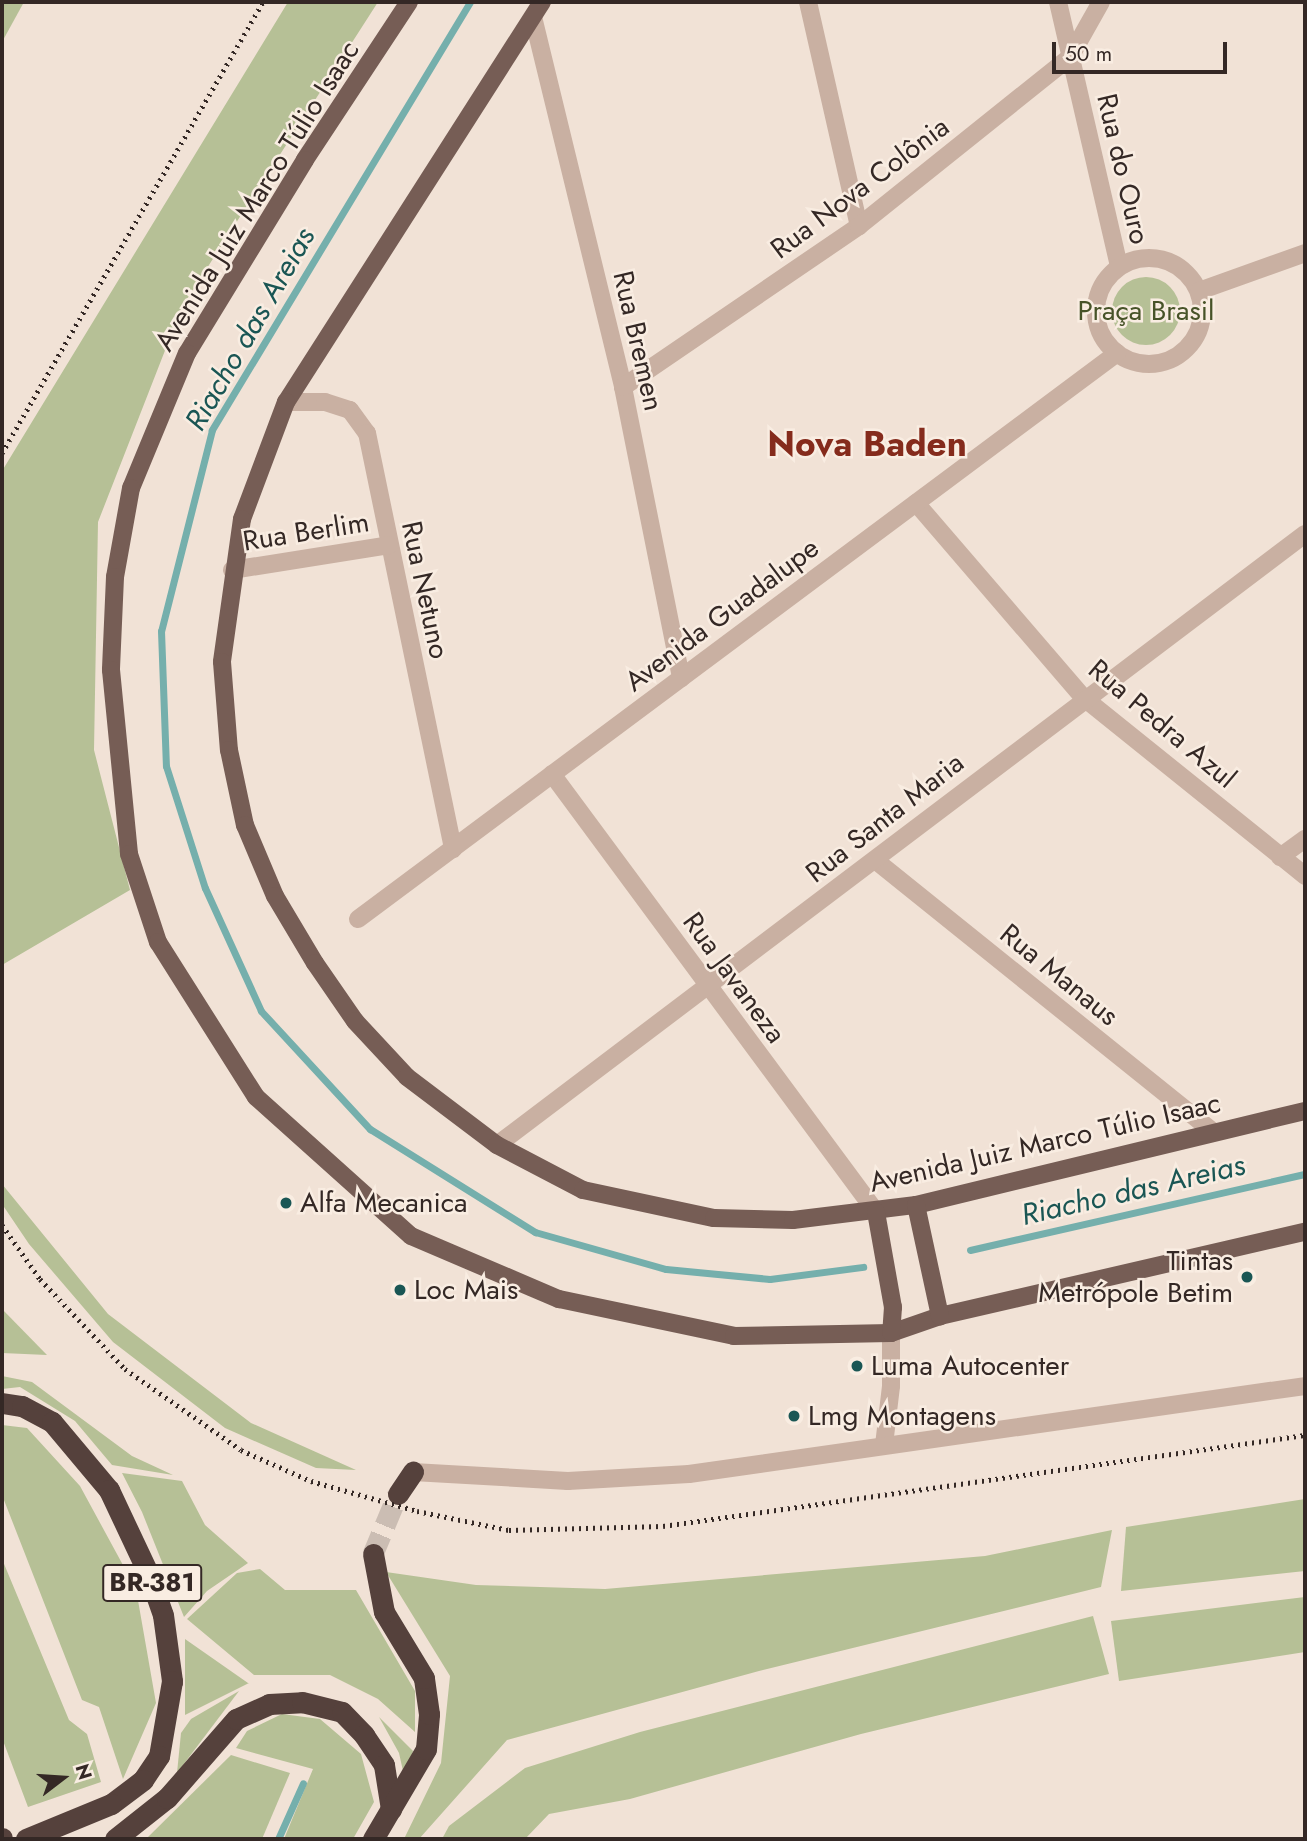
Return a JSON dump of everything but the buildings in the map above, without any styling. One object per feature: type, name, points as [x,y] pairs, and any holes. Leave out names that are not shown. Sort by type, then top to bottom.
[{"type":"highway","name":"BR-381","points":[[2,1403],[22,1406],[52,1422],[83,1455],[131,1534],[163,1615],[172,1681],[159,1756],[143,1780],[111,1804],[26,1839]]},
{"type":"highway","points":[[398,1494],[413,1472]]},
{"type":"highway","points":[[373,1555],[384,1612],[424,1678],[429,1714],[426,1749],[373,1839]]},
{"type":"highway","points":[[115,1839],[167,1798],[236,1719],[270,1704],[302,1702],[342,1712],[364,1734],[384,1765],[391,1809]]},
{"type":"main road","name":"Avenida Juiz Marco Túlio Isaac","points":[[409,2],[304,160],[187,353],[131,488],[116,577],[111,670],[129,854],[159,942],[256,1097],[411,1236],[559,1299],[664,1324],[734,1336],[891,1333],[940,1316],[1305,1232]]},
{"type":"main road","name":"Avenida Juiz Marco Túlio Isaac","points":[[537,10],[286,402],[242,519],[232,570],[222,662],[229,750],[245,825],[275,896],[355,1021],[407,1077],[497,1144],[583,1190],[714,1218],[793,1220],[876,1212],[916,1205],[1211,1130],[1305,1111]]},
{"type":"main road","points":[[916,1205],[940,1316]]},
{"type":"main road","points":[[876,1212],[892,1307],[891,1333]]},
{"type":"street","points":[[808,2],[859,226]]},
{"type":"street","name":"Rua do Ouro","points":[[1058,2],[1119,267]]},
{"type":"street","name":"Rua Nova Colônia","points":[[623,387],[859,226],[1070,57],[1101,2]]},
{"type":"street","name":"Rua Bremen","points":[[537,10],[623,387],[681,678]]},
{"type":"street","points":[[1199,290],[1305,253]]},
{"type":"street","points":[[1133,260],[1164,260],[1190,277],[1199,290],[1201,325],[1182,354],[1149,365],[1117,354],[1105,341],[1096,309],[1107,278],[1119,267],[1133,260]]},
{"type":"street","name":"Avenida Guadalupe","points":[[358,919],[1117,354]]},
{"type":"street","name":"Rua Netuno","points":[[286,402],[325,402],[350,410],[367,433],[388,545],[453,849]]},
{"type":"street","name":"Rua Pedra Azul","points":[[916,503],[1084,698],[1305,876]]},
{"type":"street","name":"Rua Santa Maria","points":[[497,1144],[708,988],[1084,698],[1305,534]]},
{"type":"street","name":"Rua Berlim","points":[[232,570],[388,545]]},
{"type":"street","name":"Rua Javaneza","points":[[552,774],[876,1212]]},
{"type":"street","points":[[1280,857],[1305,839]]},
{"type":"street","name":"Rua Manaus","points":[[874,860],[1211,1130]]},
{"type":"street","points":[[884,1446],[891,1386],[891,1333]]},
{"type":"street","points":[[413,1472],[568,1481],[689,1474],[1305,1386]]},
{"type":"green space","points":[[2,2],[24,2],[2,42]]},
{"type":"green space","points":[[288,2],[378,2],[182,307],[98,522],[94,750],[130,890],[2,965],[2,471]]},
{"type":"green space","name":"Praça Brasil","points":[[1146,277],[1159,279],[1170,287],[1178,298],[1178,324],[1170,335],[1159,343],[1146,345],[1133,343],[1122,335],[1114,324],[1112,311],[1114,298],[1122,287],[1133,279]]},
{"type":"green space","points":[[2,1184],[108,1314],[251,1423],[356,1470],[316,1468],[225,1428],[113,1342],[29,1244],[2,1204]]},
{"type":"green space","points":[[2,1309],[47,1355],[2,1353]]},
{"type":"green space","points":[[2,1376],[32,1382],[132,1456],[173,1475],[112,1465],[75,1421],[20,1387],[2,1389]]},
{"type":"green space","points":[[2,1425],[27,1428],[80,1486],[136,1589],[156,1703],[123,1779],[99,1707],[82,1700],[2,1495]]},
{"type":"green space","points":[[122,1473],[182,1481],[205,1525],[248,1563],[207,1591],[184,1617],[142,1512]]},
{"type":"green space","points":[[1305,1499],[1305,1571],[1121,1591],[1126,1527]]},
{"type":"green space","points":[[1112,1530],[1101,1587],[759,1671],[507,1740],[419,1839],[404,1839],[441,1763],[450,1676],[386,1572],[476,1585],[605,1589],[985,1556]]},
{"type":"green space","points":[[2,1559],[69,1720],[87,1734],[101,1782],[28,1807],[2,1738]]},
{"type":"green space","points":[[260,1569],[285,1590],[356,1590],[415,1691],[415,1732],[378,1699],[330,1675],[254,1675],[187,1619],[237,1573]]},
{"type":"green space","points":[[1305,1597],[1305,1652],[1119,1681],[1111,1621]]},
{"type":"green space","points":[[1093,1616],[1109,1674],[861,1734],[630,1799],[549,1814],[525,1839],[442,1839],[449,1826],[525,1768],[640,1732]]},
{"type":"green space","points":[[185,1639],[248,1683],[249,1683],[185,1715]]},
{"type":"green space","points":[[239,1691],[177,1773],[181,1733],[191,1719]]},
{"type":"green space","points":[[282,1714],[320,1719],[361,1754],[374,1802],[353,1839],[284,1839],[313,1769],[236,1748],[247,1731]]},
{"type":"green space","points":[[379,1717],[413,1751],[405,1780],[399,1753]]},
{"type":"green space","points":[[231,1755],[290,1773],[262,1839],[146,1839]]},
{"type":"waterway","name":"Riacho das Areias","points":[[470,2],[212,430],[161,631],[166,766],[205,888],[261,1011],[370,1129],[535,1232],[666,1269],[770,1279],[863,1267]]},
{"type":"waterway","name":"Riacho das Areias","points":[[970,1250],[1305,1174]]},
{"type":"waterway","points":[[278,1839],[303,1783]]},
{"type":"tunnel","points":[[373,1554],[398,1494]]},
{"type":"railway","points":[[2,453],[263,2]]},
{"type":"railway","points":[[2,1225],[40,1279],[125,1369],[241,1450],[311,1481],[417,1511],[509,1530],[663,1526],[1305,1435]]},
{"type":"place","name":"Alfa Mecanica","points":[[286,1203]]},
{"type":"place","name":"Tintas Metrópole Betim","points":[[1247,1277]]},
{"type":"place","name":"Loc Mais","points":[[400,1290]]},
{"type":"place","name":"Luma Autocenter","points":[[857,1366]]},
{"type":"place","name":"Lmg Montagens","points":[[794,1416]]},
{"type":"district","name":"Nova Baden","points":[[867,444]]}]
